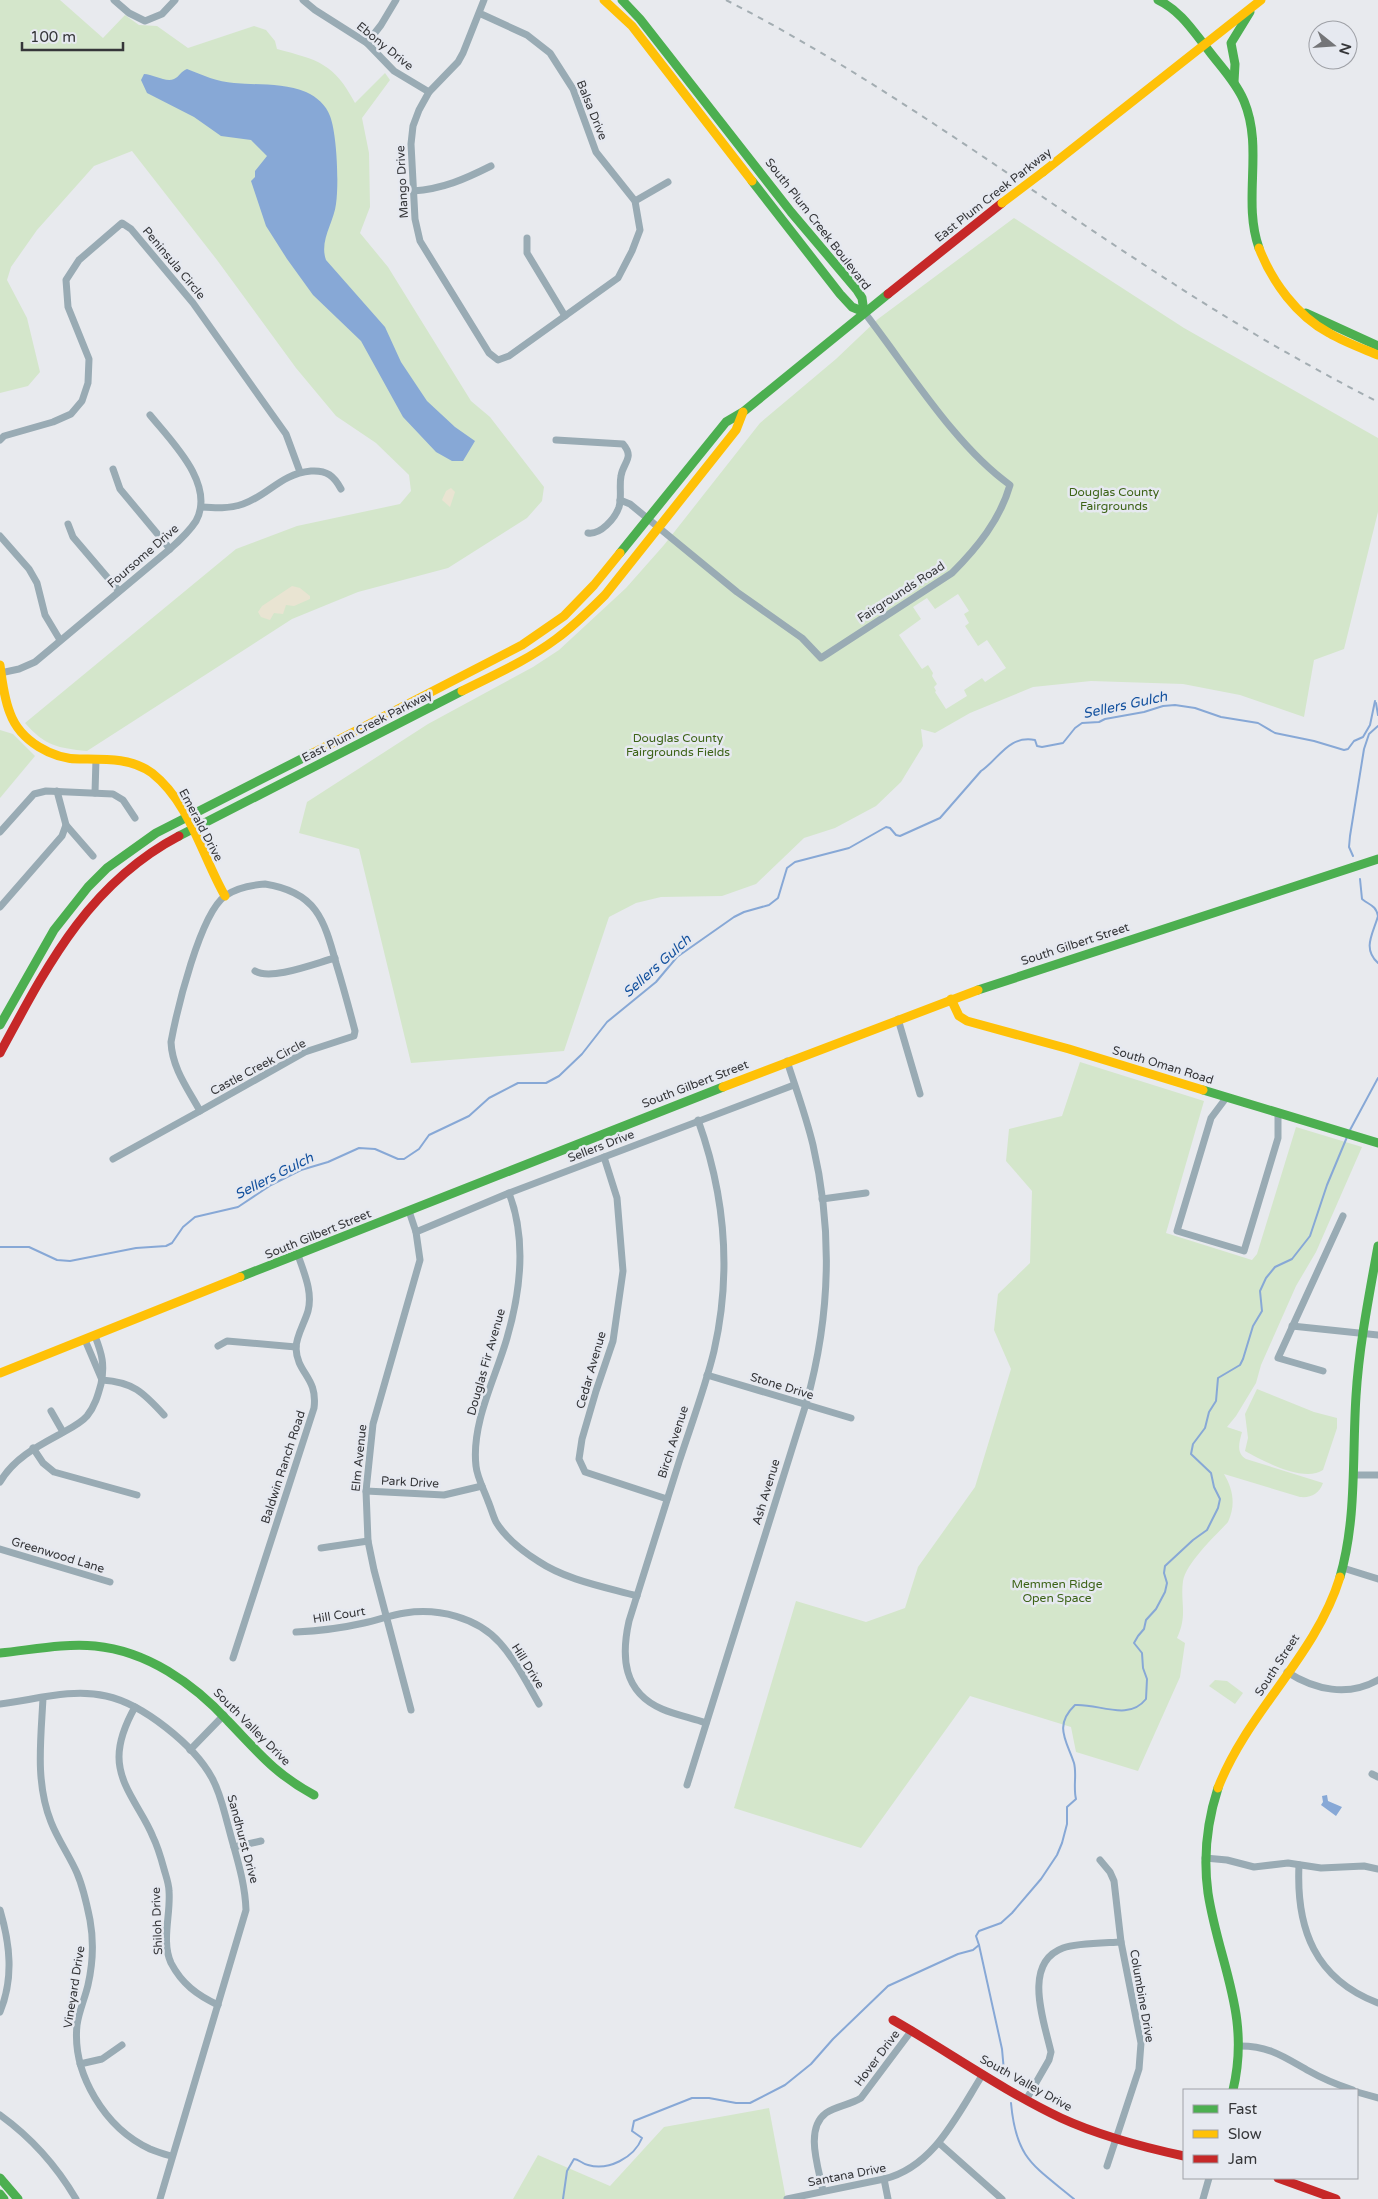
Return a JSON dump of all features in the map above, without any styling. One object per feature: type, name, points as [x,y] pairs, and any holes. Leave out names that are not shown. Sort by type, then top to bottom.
[{"type":"street","points":[[114,0],[129,14],[145,21],[162,14],[175,0]]},
{"type":"street","name":"Ebony Drive","points":[[303,0],[367,43],[394,71],[429,92]]},
{"type":"street","points":[[367,43],[381,25],[396,0]]},
{"type":"street","name":"Mango Drive","points":[[484,0],[458,62],[429,92],[413,126],[411,144],[415,219],[420,241],[489,353],[498,360]]},
{"type":"street","name":"South Plum Creek Boulevard","points":[[604,0],[632,26],[840,294],[852,307],[864,312]]},
{"type":"street","name":"South Plum Creek Boulevard","points":[[622,0],[640,19],[791,212],[853,285],[862,298],[864,312]]},
{"type":"street","points":[[1158,0],[1181,14],[1234,82],[1244,100],[1252,130],[1255,157],[1251,209],[1262,256],[1274,279],[1282,291],[1313,323],[1327,332],[1378,355]]},
{"type":"street","points":[[1234,82],[1235,64],[1231,43],[1257,3]]},
{"type":"street","name":"East Plum Creek Parkway","points":[[0,1025],[52,933],[82,892],[127,851],[185,818],[492,661],[536,637],[564,616],[583,597],[726,422],[744,412],[772,386],[864,312],[1257,3]]},
{"type":"street","name":"Balsa Drive","points":[[479,13],[528,35],[550,53],[573,90],[596,152],[635,201],[640,230],[618,278],[509,356],[498,360]]},
{"type":"street","points":[[413,191],[438,189],[456,183],[491,166]]},
{"type":"street","points":[[635,201],[668,182]]},
{"type":"street","name":"Peninsula Circle","points":[[0,440],[4,436],[54,422],[71,414],[82,400],[88,383],[89,359],[68,307],[66,280],[80,260],[122,223],[132,229],[198,310],[286,434],[300,472]]},
{"type":"street","points":[[527,238],[527,254],[565,316]]},
{"type":"street","name":"Fairgrounds Road","points":[[620,500],[630,504],[737,592],[802,638],[821,658],[952,573],[966,559],[997,518],[1006,501],[1010,485],[986,466],[958,435],[864,312]]},
{"type":"street","points":[[1304,312],[1378,346]]},
{"type":"street","name":"East Plum Creek Parkway","points":[[0,1053],[58,948],[83,911],[112,881],[135,862],[191,829],[456,694],[543,648],[565,632],[593,607],[659,527],[736,430],[744,412]]},
{"type":"street","points":[[150,415],[190,466],[198,481],[201,507],[224,508],[244,504],[278,482],[300,472],[322,471],[335,478],[341,489]]},
{"type":"street","points":[[556,440],[623,444],[629,455],[621,475],[619,509],[603,530],[594,534],[588,533]]},
{"type":"street","points":[[113,469],[120,489],[170,549]]},
{"type":"street","name":"Foursome Drive","points":[[0,670],[28,666],[170,549],[187,533],[196,520],[201,507]]},
{"type":"street","points":[[68,524],[73,537],[119,591]]},
{"type":"street","points":[[0,536],[33,576],[37,583],[45,615],[60,640]]},
{"type":"street","name":"Emerald Drive","points":[[0,670],[7,708],[14,724],[31,741],[48,752],[67,758],[131,761],[151,772],[172,794],[225,896]]},
{"type":"street","points":[[95,793],[96,759]]},
{"type":"street","points":[[0,832],[34,794],[46,791],[113,794],[123,800],[135,818]]},
{"type":"street","points":[[57,791],[66,825],[93,856]]},
{"type":"street","points":[[0,907],[62,836],[66,825]]},
{"type":"street","name":"South Gilbert Street","points":[[0,1374],[787,1061],[898,1019],[1027,973],[1374,861]]},
{"type":"street","name":"Castle Creek Circle","points":[[265,884],[290,890],[303,897],[319,913],[325,924],[335,958],[355,1031],[354,1036],[305,1052],[200,1110],[177,1069],[172,1056],[171,1042],[201,932],[211,911],[225,896],[244,888],[265,884]]},
{"type":"street","points":[[255,971],[265,975],[276,974],[335,958]]},
{"type":"street","name":"South Oman Road","points":[[951,1000],[959,1016],[967,1022],[1077,1051],[1378,1143]]},
{"type":"street","points":[[898,1019],[920,1094]]},
{"type":"street","name":"Ash Avenue","points":[[687,1785],[806,1404],[824,1319],[827,1243],[822,1198],[813,1144],[787,1061]]},
{"type":"street","name":"Sellers Drive","points":[[416,1232],[510,1193],[794,1085]]},
{"type":"street","points":[[1226,1098],[1211,1118],[1177,1231],[1244,1251],[1278,1138],[1278,1113]]},
{"type":"street","points":[[113,1159],[200,1110]]},
{"type":"street","name":"Birch Avenue","points":[[698,1120],[711,1157],[720,1198],[724,1233],[720,1319],[707,1375],[637,1596],[626,1638],[624,1655],[627,1671],[633,1683],[651,1704],[662,1710],[706,1723]]},
{"type":"street","name":"Cedar Avenue","points":[[604,1157],[617,1198],[623,1271],[613,1340],[596,1391],[579,1459],[585,1472],[667,1499]]},
{"type":"street","name":"Douglas Fir Avenue","points":[[510,1193],[516,1212],[521,1258],[518,1288],[507,1338],[488,1390],[480,1422],[476,1466],[482,1486],[496,1522],[510,1538],[538,1562],[565,1574],[637,1596]]},
{"type":"street","points":[[822,1198],[866,1193]]},
{"type":"street","name":"Elm Avenue","points":[[409,1211],[416,1232],[420,1260],[373,1424],[366,1491],[368,1541],[386,1618],[411,1710]]},
{"type":"street","points":[[1323,1371],[1278,1358],[1343,1216]]},
{"type":"street","name":"South Street","points":[[1233,2089],[1240,2046],[1236,2012],[1209,1898],[1206,1858],[1209,1816],[1223,1776],[1236,1751],[1324,1614],[1343,1568],[1352,1522],[1355,1475],[1356,1396],[1363,1333],[1378,1246]]},
{"type":"street","points":[[218,1346],[228,1341],[296,1347],[308,1309],[310,1294],[298,1255]]},
{"type":"street","points":[[1292,1326],[1378,1335]]},
{"type":"street","points":[[0,1482],[16,1462],[33,1448],[63,1432],[87,1416],[98,1395],[104,1360],[95,1336]]},
{"type":"street","points":[[85,1340],[102,1380]]},
{"type":"street","name":"Baldwin Ranch Road","points":[[233,1658],[314,1408],[316,1395],[312,1383],[300,1365],[296,1347]]},
{"type":"street","name":"South Gilbert Street","points":[[0,1380],[31,1362]]},
{"type":"street","name":"Stone Drive","points":[[707,1375],[851,1418]]},
{"type":"street","points":[[102,1380],[130,1385],[142,1393],[164,1414]]},
{"type":"street","points":[[51,1411],[63,1432]]},
{"type":"street","points":[[33,1448],[43,1463],[54,1472],[137,1496]]},
{"type":"street","points":[[1355,1475],[1378,1475]]},
{"type":"street","name":"Park Drive","points":[[366,1491],[444,1495],[482,1486]]},
{"type":"street","points":[[321,1548],[368,1541]]},
{"type":"street","name":"Greenwood Lane","points":[[0,1549],[110,1582]]},
{"type":"street","points":[[1343,1568],[1378,1579]]},
{"type":"street","name":"Hill Drive","points":[[386,1618],[404,1613],[434,1612],[466,1620],[484,1629],[498,1641],[510,1656],[539,1704]]},
{"type":"street","name":"Hill Court","points":[[296,1632],[331,1629],[386,1618]]},
{"type":"street","name":"South Valley Drive","points":[[0,1653],[83,1646],[128,1652],[176,1676],[224,1715],[266,1762],[287,1779],[314,1795]]},
{"type":"street","points":[[1288,1672],[1314,1686],[1335,1690],[1355,1688],[1378,1680]]},
{"type":"street","name":"Sandhurst Drive","points":[[0,1704],[80,1693],[120,1700],[135,1707],[156,1721],[190,1750],[202,1763],[219,1794],[244,1879],[246,1910],[171,2156],[160,2199]]},
{"type":"street","name":"Vineyard Drive","points":[[43,1698],[39,1764],[42,1794],[51,1822],[77,1874],[90,1921],[93,1943],[88,1986],[77,2024],[77,2050],[80,2064],[87,2084],[121,2128],[150,2149],[171,2156]]},
{"type":"street","name":"Shiloh Drive","points":[[135,1707],[121,1738],[119,1758],[123,1778],[153,1836],[170,1891],[167,1942],[170,1960],[178,1975],[190,1989],[218,2004]]},
{"type":"street","points":[[190,1750],[224,1715]]},
{"type":"street","points":[[234,1847],[261,1841]]},
{"type":"street","points":[[1206,1858],[1227,1860],[1254,1867],[1284,1863],[1332,1868],[1364,1866],[1378,1869]]},
{"type":"street","name":"Columbine Drive","points":[[1100,1860],[1110,1872],[1114,1881],[1121,1942],[1141,2043],[1139,2069],[1107,2166]]},
{"type":"street","points":[[1299,1865],[1299,1895],[1302,1921],[1322,1962],[1329,1973],[1342,1985],[1378,2004]]},
{"type":"street","points":[[0,1910],[8,1937],[9,1979],[5,2000],[0,2012]]},
{"type":"street","points":[[1026,2100],[1049,2060],[1051,2052],[1038,1990],[1039,1975],[1045,1963],[1053,1954],[1064,1948],[1121,1942]]},
{"type":"street","name":"South Valley Drive","points":[[893,2020],[1026,2100],[1062,2119],[1117,2140],[1183,2156]]},
{"type":"street","name":"Hover Drive","points":[[823,2191],[814,2141],[814,2130],[818,2119],[827,2112],[853,2103],[861,2098],[912,2030]]},
{"type":"street","points":[[80,2064],[102,2058],[122,2046]]},
{"type":"street","points":[[1240,2046],[1264,2048],[1280,2053],[1331,2082],[1350,2089]]},
{"type":"street","name":"Santana Drive","points":[[786,2199],[898,2176],[913,2168],[939,2143],[983,2074]]},
{"type":"street","points":[[1328,2089],[1331,2082]]},
{"type":"street","points":[[1358,2092],[1378,2098]]},
{"type":"street","points":[[0,2115],[22,2131],[41,2150],[65,2180],[76,2199]]},
{"type":"street","points":[[939,2143],[1002,2199]]},
{"type":"street","points":[[0,2178],[18,2199]]},
{"type":"street","points":[[884,2179],[888,2199]]},
{"type":"street","points":[[1203,2199],[1209,2179]]},
{"type":"street","points":[[1281,2179],[1336,2199]]},
{"type":"street","points":[[0,2194],[4,2199]]},
{"type":"green space","points":[[0,0],[60,0],[103,38],[125,15],[139,25],[157,26],[188,48],[254,26],[266,30],[275,41],[277,49],[314,60],[332,71],[340,79],[355,103],[385,73],[390,80],[362,118],[369,153],[370,207],[360,233],[388,267],[471,401],[490,417],[544,487],[542,501],[527,518],[448,568],[358,592],[292,619],[87,751],[68,749],[46,741],[32,731],[25,723],[236,549],[297,526],[400,504],[411,491],[409,475],[376,443],[336,416],[296,368],[217,260],[132,151],[94,166],[37,230],[11,267],[7,280],[27,318],[40,372],[28,386],[0,393]]},
{"type":"green space","points":[[1014,218],[1184,328],[1378,438],[1378,512],[1344,649],[1314,660],[1304,717],[1240,695],[1183,684],[1091,681],[1033,687],[970,713],[935,733],[921,729],[923,746],[901,782],[876,806],[835,828],[804,838],[756,884],[722,896],[661,897],[636,903],[609,917],[564,1051],[411,1063],[359,849],[299,833],[307,802],[428,724],[533,667],[559,650],[626,588],[664,545],[760,423],[836,359],[878,319]],"holes":[[[958,594],[969,611],[964,614],[969,623],[965,626],[978,646],[987,640],[1006,668],[985,682],[982,678],[964,690],[967,696],[946,709],[935,692],[934,687],[937,684],[928,665],[922,669],[899,635],[921,619],[913,607],[927,598],[935,609]]]},
{"type":"green space","points":[[0,730],[13,734],[35,756],[0,798]]},
{"type":"green space","name":"Memmen Ridge Open Space","points":[[1080,1062],[1204,1101],[1166,1233],[1252,1260],[1257,1254],[1296,1127],[1362,1147],[1316,1252],[1296,1286],[1261,1365],[1256,1383],[1227,1427],[1242,1432],[1239,1444],[1240,1451],[1246,1459],[1323,1483],[1314,1495],[1300,1497],[1224,1474],[1230,1485],[1233,1503],[1230,1516],[1228,1522],[1202,1550],[1185,1574],[1182,1589],[1182,1622],[1177,1638],[1185,1643],[1180,1677],[1138,1771],[1076,1752],[1071,1727],[970,1696],[861,1848],[734,1808],[796,1601],[866,1622],[905,1608],[918,1567],[975,1487],[1011,1369],[994,1330],[998,1294],[1030,1263],[1032,1191],[1006,1161],[1009,1129],[1062,1116]]},
{"type":"green space","points":[[1257,1389],[1314,1412],[1337,1418],[1337,1428],[1323,1470],[1305,1474],[1295,1472],[1273,1465],[1245,1451],[1248,1438],[1245,1414]]},
{"type":"green space","points":[[1215,1680],[1227,1681],[1243,1693],[1235,1704],[1209,1686]]},
{"type":"green space","points":[[769,2108],[786,2199],[513,2199],[538,2155],[610,2186],[664,2127]]},
{"type":"sand","points":[[451,488],[455,492],[450,507],[442,500],[446,491]]},
{"type":"sand","points":[[292,586],[300,588],[310,596],[310,599],[294,606],[286,605],[283,614],[274,613],[270,620],[261,617],[258,612],[262,606]]},
{"type":"water","points":[[187,69],[210,78],[228,82],[298,89],[314,96],[326,108],[330,116],[334,135],[337,159],[337,195],[335,211],[324,246],[326,260],[385,327],[401,362],[427,401],[455,427],[475,441],[463,461],[452,461],[436,452],[403,417],[361,341],[313,295],[287,259],[266,226],[251,181],[255,177],[255,171],[267,156],[251,140],[221,136],[194,117],[147,93],[141,80],[144,74],[171,80]]},
{"type":"water","points":[[1327,1795],[1328,1801],[1342,1807],[1336,1816],[1321,1805],[1323,1802],[1322,1796]]},
{"type":"waterway","name":"Sellers Gulch","points":[[0,1247],[29,1247],[57,1260],[70,1261],[136,1248],[166,1246],[172,1243],[183,1227],[195,1217],[238,1207],[271,1185],[301,1170],[328,1162],[359,1148],[375,1149],[398,1159],[404,1159],[419,1149],[429,1135],[469,1116],[489,1098],[518,1083],[546,1083],[559,1076],[582,1054],[607,1022],[656,982],[677,957],[734,917],[769,905],[778,898],[787,868],[795,862],[849,848],[886,827],[900,836],[940,818],[981,771],[1011,744],[1018,741],[1026,739],[1035,740],[1037,746],[1042,747],[1063,743],[1075,728],[1082,723],[1099,722],[1163,706],[1175,705],[1195,708],[1221,717],[1258,723],[1275,733],[1314,741],[1344,750],[1348,749],[1354,741],[1363,737],[1370,725],[1375,701]]},
{"type":"waterway","name":"Sellers Gulch","points":[[1376,703],[1378,715]]},
{"type":"waterway","points":[[1353,856],[1349,847],[1350,836],[1364,749],[1369,734],[1378,726]]},
{"type":"waterway","points":[[1360,879],[1362,899],[1374,907],[1378,916],[1370,941],[1371,952],[1378,963]]},
{"type":"waterway","points":[[1350,1130],[1378,1078]]},
{"type":"waterway","points":[[563,2199],[567,2171],[574,2159],[588,2165],[604,2166],[620,2161],[633,2152],[642,2138],[632,2131],[634,2121],[692,2098],[750,2103],[785,2085],[811,2064],[833,2039],[888,1986],[958,1954],[973,1950],[979,1945],[976,1936],[979,1931],[1001,1923],[1041,1879],[1057,1855],[1067,1824],[1067,1807],[1076,1799],[1075,1767],[1065,1741],[1063,1727],[1065,1720],[1075,1705],[1122,1710],[1139,1706],[1146,1699],[1147,1679],[1143,1668],[1142,1653],[1134,1643],[1144,1629],[1146,1620],[1156,1609],[1165,1592],[1167,1583],[1164,1573],[1165,1566],[1193,1540],[1207,1530],[1218,1508],[1220,1499],[1214,1487],[1211,1473],[1191,1454],[1193,1444],[1205,1428],[1209,1412],[1216,1401],[1218,1378],[1240,1365],[1243,1359],[1253,1326],[1262,1311],[1260,1291],[1266,1278],[1275,1267],[1292,1259],[1310,1236],[1327,1185],[1347,1137]]},
{"type":"waterway","points":[[979,1945],[1002,2049],[1004,2071]]},
{"type":"waterway","points":[[1011,2103],[1013,2122],[1022,2149],[1037,2168],[1074,2199]]},
{"type":"railway","points":[[726,0],[842,65],[898,100],[1118,248],[1224,316],[1378,402]]},
{"type":"traffic: fast","points":[[622,0],[640,19],[791,212],[857,290],[862,298],[864,312]]},
{"type":"traffic: fast","points":[[1158,0],[1186,22],[1233,81],[1244,101],[1250,119],[1252,137],[1252,212],[1259,248]]},
{"type":"traffic: fast","points":[[1234,82],[1235,64],[1231,43],[1250,12]]},
{"type":"traffic: fast","points":[[752,181],[840,294],[852,307],[864,312]]},
{"type":"traffic: fast","points":[[620,553],[726,422],[743,412],[888,294]]},
{"type":"traffic: fast","points":[[1306,313],[1378,346]]},
{"type":"traffic: fast","points":[[179,836],[462,691]]},
{"type":"traffic: fast","points":[[0,1025],[54,930],[88,887],[107,868],[156,833],[313,753]]},
{"type":"traffic: fast","points":[[978,990],[1378,859]]},
{"type":"traffic: fast","points":[[240,1277],[723,1087]]},
{"type":"traffic: fast","points":[[1203,1090],[1378,1143]]},
{"type":"traffic: fast","points":[[1340,1577],[1349,1532],[1353,1487],[1359,1358],[1378,1246]]},
{"type":"traffic: fast","points":[[0,1653],[83,1645],[114,1649],[133,1654],[151,1662],[168,1671],[200,1694],[278,1771],[314,1795]]},
{"type":"traffic: fast","points":[[1218,1788],[1211,1814],[1206,1866],[1208,1893],[1213,1919],[1236,2013],[1238,2063],[1233,2089]]},
{"type":"traffic: fast","points":[[0,2178],[18,2199]]},
{"type":"traffic: fast","points":[[0,2194],[4,2199]]},
{"type":"traffic: slow","points":[[604,0],[632,26],[752,181]]},
{"type":"traffic: slow","points":[[1043,172],[1261,0]]},
{"type":"traffic: slow","points":[[1002,203],[1043,172]]},
{"type":"traffic: slow","points":[[1259,248],[1278,285],[1296,308],[1306,317],[1335,336],[1378,355]]},
{"type":"traffic: slow","points":[[462,691],[534,654],[582,618],[605,595],[736,430],[743,412]]},
{"type":"traffic: slow","points":[[313,753],[522,645],[564,616],[594,585],[620,553]]},
{"type":"traffic: slow","points":[[0,665],[10,713],[21,732],[39,747],[60,756],[71,758],[118,760],[136,764],[152,773],[165,785],[186,815],[225,896]]},
{"type":"traffic: slow","points":[[723,1087],[978,990]]},
{"type":"traffic: slow","points":[[951,999],[959,1016],[967,1021],[1069,1049],[1203,1090]]},
{"type":"traffic: slow","points":[[0,1373],[240,1277]]},
{"type":"traffic: slow","points":[[1218,1788],[1246,1734],[1315,1633],[1329,1606],[1340,1577]]},
{"type":"traffic: jam","points":[[888,294],[1002,203]]},
{"type":"traffic: jam","points":[[0,1053],[53,959],[95,903],[119,878],[147,856],[179,836]]},
{"type":"traffic: jam","points":[[893,2020],[997,2083],[1061,2118],[1121,2140],[1183,2156]]},
{"type":"traffic: jam","points":[[1281,2179],[1336,2199]]},
{"type":"park label","name":"Douglas County Fairgrounds","points":[[1114,499]]},
{"type":"park label","name":"Douglas County Fairgrounds Fields","points":[[678,745]]}]
